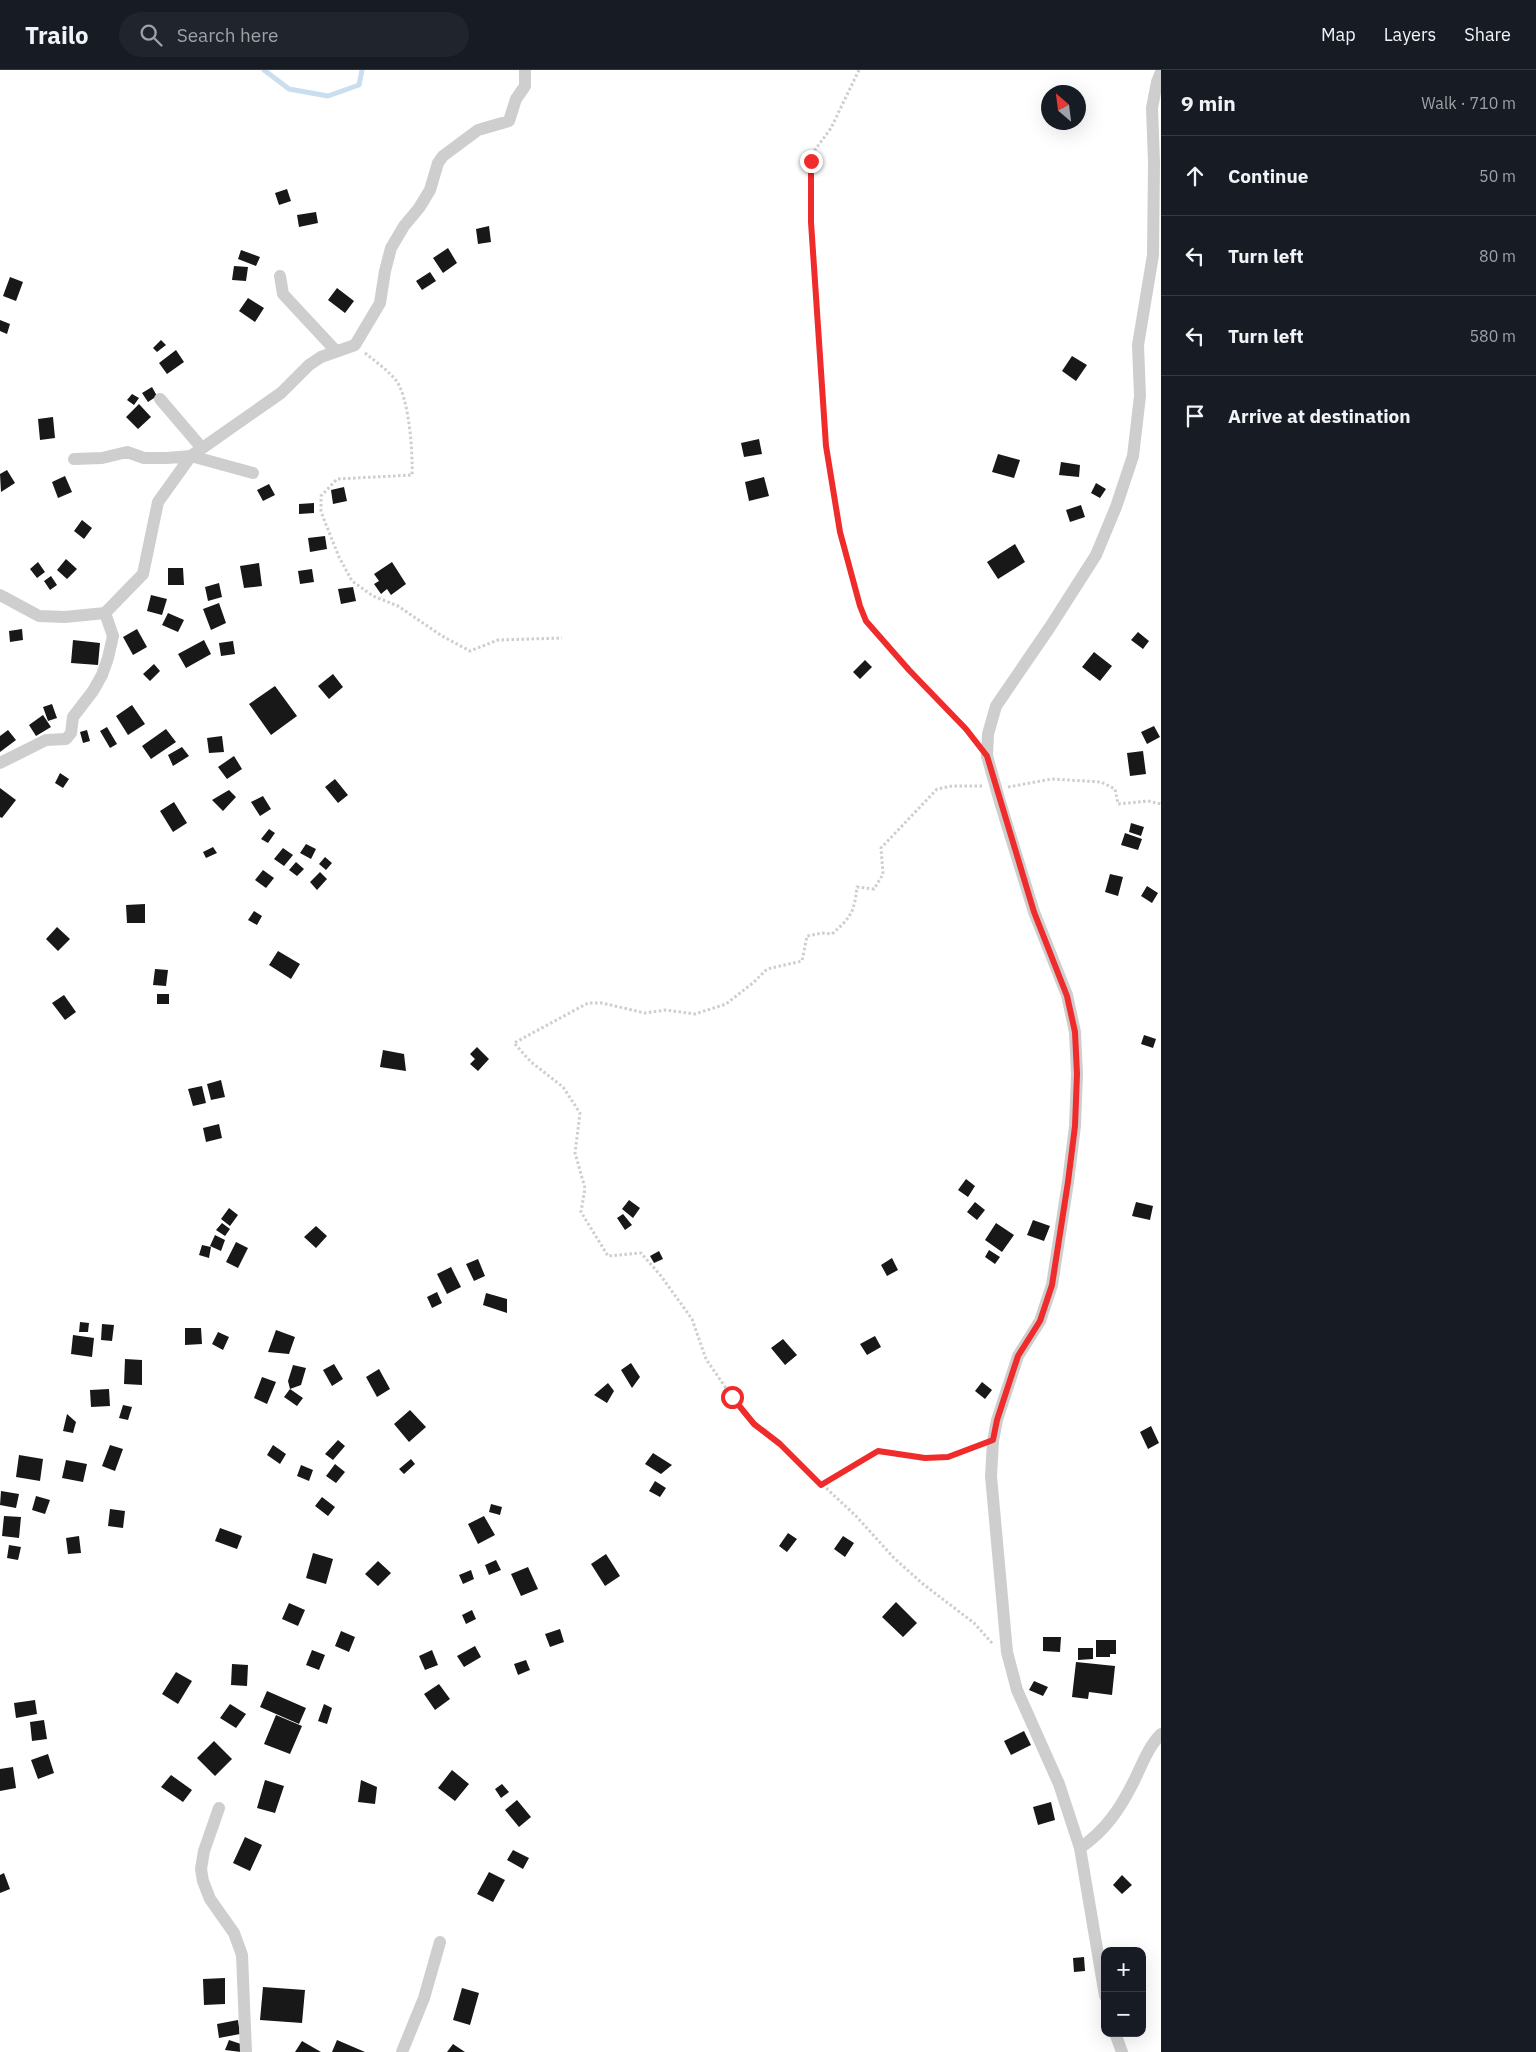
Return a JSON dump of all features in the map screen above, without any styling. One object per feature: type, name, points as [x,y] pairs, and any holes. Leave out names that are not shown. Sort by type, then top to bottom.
[{"type":"street","points":[[0,595],[39,616],[65,617],[105,613],[143,574],[158,502],[196,451],[281,393],[309,365],[321,357],[354,345],[380,303],[391,248],[430,190],[438,163],[443,156],[462,140],[478,130],[509,121],[516,99],[525,86],[525,70]]},
{"type":"street","points":[[1104,1992],[1080,1848],[1059,1784],[1017,1690],[1007,1652],[991,1476],[993,1440],[997,1420],[1018,1356],[1040,1321],[1052,1285],[1075,1126],[1077,1074],[1075,1032],[1067,996],[1034,912],[987,756],[988,734],[996,706],[1096,555],[1116,507],[1133,456],[1140,396],[1138,345],[1152,255],[1154,163],[1152,108],[1161,72]]},
{"type":"street","points":[[280,276],[283,294],[336,351]]},
{"type":"street","points":[[160,399],[196,451]]},
{"type":"street","points":[[74,459],[102,458],[127,452],[144,458],[167,458],[196,451],[254,473]]},
{"type":"street","points":[[0,763],[46,740],[66,739],[71,733],[73,717],[93,691],[102,675],[108,658],[113,636],[105,613]]},
{"type":"street","points":[[1080,1848],[1098,1835],[1114,1815],[1142,1763],[1161,1734]]},
{"type":"street","points":[[219,1808],[204,1851],[201,1869],[210,1898],[234,1933],[241,1950],[246,2052]]},
{"type":"street","points":[[402,2052],[421,2005],[440,1942]]},
{"type":"street","points":[[1116,2037],[1122,2052]]},
{"type":"path","points":[[859,70],[831,128],[815,150],[811,161],[811,222],[826,446],[840,532],[860,606],[866,621],[909,670],[966,729],[987,756]]},
{"type":"path","points":[[354,345],[396,380],[405,402],[413,458],[412,475],[337,479],[321,496],[322,517],[339,557],[352,581],[373,596],[398,606],[442,636],[470,651],[498,640],[562,638]]},
{"type":"path","points":[[1010,1664],[974,1623],[923,1584],[894,1558],[856,1516],[821,1485],[780,1444],[754,1424],[732,1397],[706,1359],[692,1319],[661,1276],[641,1253],[608,1256],[581,1212],[585,1188],[575,1154],[580,1114],[563,1087],[531,1062],[514,1043],[588,1003],[602,1003],[645,1014],[666,1010],[695,1014],[726,1004],[767,969],[802,961],[807,936],[822,933],[832,934],[850,917],[856,900],[857,887],[874,889],[883,874],[881,848],[937,789],[971,785],[996,788],[1018,786],[1052,779],[1101,782],[1115,789],[1118,804],[1148,800],[1161,804]]},
{"type":"path","points":[[821,1485],[878,1451],[925,1458],[948,1457],[993,1440]]},
{"type":"building","points":[[287,189],[291,201],[279,205],[275,193]]},
{"type":"building","points":[[316,212],[318,223],[299,227],[297,215]]},
{"type":"building","points":[[489,226],[491,242],[478,244],[476,229]]},
{"type":"building","points":[[448,248],[457,263],[443,273],[433,258]]},
{"type":"building","points":[[241,250],[260,257],[256,266],[238,259]]},
{"type":"building","points":[[234,266],[248,267],[246,281],[232,280]]},
{"type":"building","points":[[430,272],[436,281],[422,290],[416,281]]},
{"type":"building","points":[[10,277],[23,282],[16,301],[3,296]]},
{"type":"building","points":[[337,288],[354,301],[345,313],[328,300]]},
{"type":"building","points":[[248,298],[264,308],[255,322],[239,311]]},
{"type":"building","points":[[0,320],[10,324],[7,334],[0,331]]},
{"type":"building","points":[[161,340],[166,345],[157,352],[153,348]]},
{"type":"building","points":[[176,350],[184,362],[167,374],[159,363]]},
{"type":"building","points":[[1072,356],[1087,365],[1076,381],[1062,371]]},
{"type":"building","points":[[152,387],[157,396],[148,402],[142,393]]},
{"type":"building","points":[[132,394],[139,398],[134,405],[127,400]]},
{"type":"building","points":[[139,404],[151,417],[138,429],[126,417]]},
{"type":"building","points":[[53,417],[55,438],[40,440],[38,419]]},
{"type":"building","points":[[759,439],[762,454],[744,457],[741,443]]},
{"type":"building","points":[[998,454],[1020,460],[1014,478],[992,472]]},
{"type":"building","points":[[1061,462],[1080,465],[1079,477],[1059,475]]},
{"type":"building","points":[[7,470],[15,483],[1,492],[0,474]]},
{"type":"building","points":[[65,476],[72,492],[58,498],[52,482]]},
{"type":"building","points":[[764,477],[769,496],[749,501],[745,482]]},
{"type":"building","points":[[1096,483],[1106,489],[1100,498],[1091,493]]},
{"type":"building","points":[[269,484],[275,495],[263,501],[257,490]]},
{"type":"building","points":[[344,487],[347,501],[333,504],[331,490]]},
{"type":"building","points":[[314,503],[314,513],[299,514],[299,504]]},
{"type":"building","points":[[1081,505],[1085,517],[1070,522],[1066,510]]},
{"type":"building","points":[[82,520],[92,528],[84,539],[74,531]]},
{"type":"building","points":[[325,536],[327,549],[310,552],[308,538]]},
{"type":"building","points":[[1015,544],[1025,562],[998,579],[987,562]]},
{"type":"building","points":[[66,559],[77,569],[67,579],[57,570]]},
{"type":"building","points":[[38,562],[45,572],[37,578],[30,569]]},
{"type":"building","points":[[392,562],[406,584],[391,595],[387,589],[381,594],[374,584],[379,581],[374,574]]},
{"type":"building","points":[[259,563],[262,586],[244,588],[240,566]]},
{"type":"building","points":[[168,568],[183,568],[184,585],[168,585]]},
{"type":"building","points":[[312,569],[314,582],[300,584],[298,571]]},
{"type":"building","points":[[51,576],[57,585],[50,590],[44,581]]},
{"type":"building","points":[[219,583],[222,597],[208,601],[205,587]]},
{"type":"building","points":[[353,587],[356,601],[341,604],[338,589]]},
{"type":"building","points":[[151,595],[167,599],[162,615],[147,611]]},
{"type":"building","points":[[219,603],[226,623],[211,630],[203,609]]},
{"type":"building","points":[[168,613],[184,620],[178,632],[162,625]]},
{"type":"building","points":[[22,629],[23,640],[10,642],[9,631]]},
{"type":"building","points":[[137,629],[147,647],[133,655],[123,637]]},
{"type":"building","points":[[1138,632],[1149,641],[1143,649],[1131,640]]},
{"type":"building","points":[[73,640],[100,643],[98,665],[71,663]]},
{"type":"building","points":[[204,640],[211,654],[186,668],[178,654]]},
{"type":"building","points":[[233,641],[235,654],[221,656],[219,643]]},
{"type":"building","points":[[1094,652],[1112,666],[1100,681],[1082,667]]},
{"type":"building","points":[[865,660],[872,667],[860,679],[853,672]]},
{"type":"building","points":[[154,664],[160,671],[150,681],[143,674]]},
{"type":"building","points":[[333,674],[343,687],[329,699],[318,686]]},
{"type":"building","points":[[275,686],[297,716],[271,735],[249,704]]},
{"type":"building","points":[[52,704],[57,718],[48,721],[43,707]]},
{"type":"building","points":[[132,705],[145,724],[128,735],[116,716]]},
{"type":"building","points":[[43,715],[51,727],[36,736],[29,725]]},
{"type":"building","points":[[1154,726],[1160,737],[1147,744],[1141,732]]},
{"type":"building","points":[[107,727],[117,744],[110,748],[100,731]]},
{"type":"building","points":[[166,729],[176,742],[151,759],[142,746]]},
{"type":"building","points":[[8,730],[16,740],[0,752],[0,736]]},
{"type":"building","points":[[87,730],[90,741],[83,743],[80,732]]},
{"type":"building","points":[[222,736],[224,752],[209,753],[207,738]]},
{"type":"building","points":[[182,747],[189,756],[173,766],[168,755]]},
{"type":"building","points":[[1143,751],[1146,774],[1130,776],[1127,753]]},
{"type":"building","points":[[234,756],[242,769],[227,779],[218,767]]},
{"type":"building","points":[[60,773],[69,779],[63,788],[55,783]]},
{"type":"building","points":[[335,779],[348,795],[338,803],[325,787]]},
{"type":"building","points":[[0,788],[16,800],[2,818],[0,817]]},
{"type":"building","points":[[229,790],[236,797],[223,811],[212,800]]},
{"type":"building","points":[[263,796],[271,809],[260,816],[251,802]]},
{"type":"building","points":[[174,802],[187,823],[173,832],[160,811]]},
{"type":"building","points":[[1131,823],[1144,827],[1141,836],[1129,832]]},
{"type":"building","points":[[269,829],[275,833],[268,843],[261,839]]},
{"type":"building","points":[[1125,833],[1142,839],[1138,850],[1121,845]]},
{"type":"building","points":[[306,844],[316,849],[311,859],[300,853]]},
{"type":"building","points":[[213,847],[217,853],[206,858],[203,852]]},
{"type":"building","points":[[283,848],[293,855],[284,866],[274,859]]},
{"type":"building","points":[[325,857],[332,863],[326,870],[319,864]]},
{"type":"building","points":[[296,862],[304,869],[297,876],[289,870]]},
{"type":"building","points":[[263,870],[274,878],[266,888],[255,880]]},
{"type":"building","points":[[320,872],[327,879],[317,890],[310,882]]},
{"type":"building","points":[[1110,874],[1123,877],[1118,896],[1105,892]]},
{"type":"building","points":[[1147,886],[1158,893],[1152,903],[1141,896]]},
{"type":"building","points":[[145,904],[145,923],[127,923],[126,905]]},
{"type":"building","points":[[254,911],[262,916],[257,925],[248,920]]},
{"type":"building","points":[[57,927],[70,939],[58,951],[46,939]]},
{"type":"building","points":[[278,951],[300,964],[291,979],[269,965]]},
{"type":"building","points":[[155,969],[168,970],[166,986],[153,985]]},
{"type":"building","points":[[157,994],[169,994],[169,1004],[157,1004]]},
{"type":"building","points":[[64,995],[76,1012],[65,1020],[52,1003]]},
{"type":"building","points":[[1144,1035],[1156,1039],[1153,1048],[1141,1044]]},
{"type":"building","points":[[477,1047],[489,1059],[478,1071],[470,1064],[475,1059],[470,1054]]},
{"type":"building","points":[[383,1050],[404,1054],[406,1071],[380,1067]]},
{"type":"building","points":[[221,1080],[225,1097],[211,1100],[207,1084]]},
{"type":"building","points":[[202,1086],[206,1103],[193,1106],[188,1089]]},
{"type":"building","points":[[219,1124],[222,1138],[206,1142],[203,1128]]},
{"type":"building","points":[[966,1179],[975,1186],[968,1197],[958,1190]]},
{"type":"building","points":[[629,1200],[640,1208],[633,1218],[622,1209]]},
{"type":"building","points":[[975,1202],[985,1210],[977,1220],[967,1212]]},
{"type":"building","points":[[1136,1202],[1153,1206],[1150,1220],[1132,1216]]},
{"type":"building","points":[[229,1208],[238,1215],[230,1226],[221,1219]]},
{"type":"building","points":[[623,1214],[632,1225],[625,1230],[617,1218]]},
{"type":"building","points":[[1033,1220],[1050,1226],[1044,1241],[1027,1235]]},
{"type":"building","points":[[222,1223],[230,1229],[225,1236],[216,1230]]},
{"type":"building","points":[[996,1223],[1014,1235],[1002,1252],[985,1240]]},
{"type":"building","points":[[316,1226],[327,1236],[316,1248],[304,1237]]},
{"type":"building","points":[[215,1235],[225,1240],[221,1251],[210,1246]]},
{"type":"building","points":[[236,1242],[248,1248],[238,1268],[226,1262]]},
{"type":"building","points":[[202,1245],[211,1247],[209,1258],[199,1255]]},
{"type":"building","points":[[989,1250],[1000,1257],[995,1264],[985,1257]]},
{"type":"building","points":[[659,1251],[663,1259],[654,1263],[650,1256]]},
{"type":"building","points":[[892,1258],[898,1270],[887,1276],[881,1265]]},
{"type":"building","points":[[478,1259],[485,1276],[474,1281],[466,1264]]},
{"type":"building","points":[[451,1267],[461,1287],[447,1294],[437,1274]]},
{"type":"building","points":[[437,1292],[442,1303],[432,1308],[427,1297]]},
{"type":"building","points":[[486,1293],[507,1299],[507,1313],[483,1305]]},
{"type":"building","points":[[80,1322],[89,1323],[88,1332],[79,1332]]},
{"type":"building","points":[[102,1324],[114,1325],[112,1341],[101,1340]]},
{"type":"building","points":[[185,1328],[201,1328],[202,1344],[185,1345]]},
{"type":"building","points":[[276,1330],[295,1337],[289,1354],[268,1352]]},
{"type":"building","points":[[218,1332],[229,1337],[223,1350],[212,1344]]},
{"type":"building","points":[[73,1335],[94,1338],[92,1357],[71,1354]]},
{"type":"building","points":[[875,1336],[881,1347],[867,1355],[860,1344]]},
{"type":"building","points":[[783,1339],[797,1355],[785,1365],[771,1348]]},
{"type":"building","points":[[125,1359],[142,1360],[142,1385],[124,1384]]},
{"type":"building","points":[[631,1363],[640,1377],[632,1388],[621,1370]]},
{"type":"building","points":[[334,1364],[343,1379],[332,1386],[323,1370]]},
{"type":"building","points":[[293,1365],[306,1368],[301,1385],[290,1389],[288,1381]]},
{"type":"building","points":[[379,1369],[390,1389],[377,1397],[366,1377]]},
{"type":"building","points":[[262,1377],[276,1382],[267,1404],[254,1398]]},
{"type":"building","points":[[982,1382],[992,1390],[985,1399],[975,1391]]},
{"type":"building","points":[[608,1383],[614,1391],[607,1403],[594,1395]]},
{"type":"building","points":[[109,1389],[110,1406],[91,1407],[90,1390]]},
{"type":"building","points":[[290,1389],[303,1398],[297,1406],[284,1397]]},
{"type":"building","points":[[123,1405],[132,1407],[128,1420],[119,1418]]},
{"type":"building","points":[[410,1410],[426,1427],[409,1442],[394,1424]]},
{"type":"building","points":[[67,1414],[76,1422],[73,1433],[63,1431]]},
{"type":"building","points":[[1151,1426],[1159,1443],[1148,1449],[1140,1432]]},
{"type":"building","points":[[338,1440],[345,1446],[333,1460],[325,1454]]},
{"type":"building","points":[[110,1445],[123,1449],[115,1471],[102,1466]]},
{"type":"building","points":[[273,1445],[286,1454],[280,1464],[267,1455]]},
{"type":"building","points":[[653,1453],[672,1465],[661,1474],[645,1464]]},
{"type":"building","points":[[19,1455],[43,1459],[40,1481],[16,1477]]},
{"type":"building","points":[[411,1459],[415,1464],[404,1474],[399,1469]]},
{"type":"building","points":[[66,1460],[87,1464],[83,1482],[62,1478]]},
{"type":"building","points":[[335,1464],[345,1472],[336,1483],[326,1476]]},
{"type":"building","points":[[301,1465],[313,1470],[309,1481],[297,1476]]},
{"type":"building","points":[[655,1481],[666,1488],[660,1497],[649,1491]]},
{"type":"building","points":[[1,1491],[19,1494],[16,1508],[0,1505]]},
{"type":"building","points":[[36,1496],[50,1500],[45,1514],[32,1510]]},
{"type":"building","points":[[322,1497],[335,1507],[328,1516],[315,1506]]},
{"type":"building","points":[[491,1504],[502,1507],[500,1515],[489,1512]]},
{"type":"building","points":[[110,1509],[125,1511],[123,1528],[108,1526]]},
{"type":"building","points":[[4,1516],[21,1517],[19,1538],[2,1536]]},
{"type":"building","points":[[484,1516],[495,1535],[478,1544],[468,1524]]},
{"type":"building","points":[[220,1528],[242,1536],[237,1549],[215,1541]]},
{"type":"building","points":[[788,1533],[797,1539],[787,1552],[779,1546]]},
{"type":"building","points":[[79,1536],[81,1553],[68,1554],[66,1538]]},
{"type":"building","points":[[843,1536],[854,1543],[845,1557],[834,1549]]},
{"type":"building","points":[[9,1545],[21,1547],[18,1560],[7,1558]]},
{"type":"building","points":[[313,1553],[333,1559],[326,1584],[306,1578]]},
{"type":"building","points":[[606,1554],[620,1576],[605,1586],[591,1564]]},
{"type":"building","points":[[496,1560],[501,1570],[489,1575],[485,1565]]},
{"type":"building","points":[[378,1561],[391,1573],[378,1586],[365,1574]]},
{"type":"building","points":[[528,1567],[538,1589],[521,1596],[511,1574]]},
{"type":"building","points":[[471,1570],[474,1579],[463,1584],[459,1575]]},
{"type":"building","points":[[896,1602],[917,1623],[903,1637],[882,1617]]},
{"type":"building","points":[[289,1603],[305,1610],[298,1626],[282,1619]]},
{"type":"building","points":[[472,1610],[476,1619],[466,1624],[462,1615]]},
{"type":"building","points":[[560,1629],[564,1642],[550,1647],[545,1634]]},
{"type":"building","points":[[341,1631],[355,1637],[349,1652],[335,1646]]},
{"type":"building","points":[[1043,1637],[1061,1637],[1060,1652],[1043,1651]]},
{"type":"building","points":[[1096,1640],[1116,1640],[1116,1654],[1110,1654],[1110,1657],[1096,1657]]},
{"type":"building","points":[[475,1646],[481,1657],[464,1667],[457,1656]]},
{"type":"building","points":[[1078,1648],[1093,1648],[1093,1659],[1078,1660]]},
{"type":"building","points":[[312,1650],[325,1655],[319,1670],[306,1665]]},
{"type":"building","points":[[432,1650],[438,1665],[425,1670],[419,1656]]},
{"type":"building","points":[[526,1660],[530,1670],[518,1675],[514,1664]]},
{"type":"building","points":[[1076,1662],[1115,1666],[1112,1695],[1089,1692],[1088,1699],[1072,1697]]},
{"type":"building","points":[[232,1664],[248,1665],[247,1686],[231,1685]]},
{"type":"building","points":[[176,1672],[192,1681],[178,1704],[162,1694]]},
{"type":"building","points":[[1034,1681],[1048,1687],[1043,1696],[1029,1690]]},
{"type":"building","points":[[439,1684],[450,1699],[435,1710],[424,1694]]},
{"type":"building","points":[[267,1691],[306,1708],[299,1724],[260,1707]]},
{"type":"building","points":[[35,1700],[37,1714],[16,1718],[14,1703]]},
{"type":"building","points":[[230,1704],[246,1714],[236,1728],[220,1718]]},
{"type":"building","points":[[324,1704],[332,1708],[327,1724],[318,1721]]},
{"type":"building","points":[[276,1715],[302,1726],[290,1754],[264,1744]]},
{"type":"building","points":[[44,1720],[47,1739],[32,1741],[30,1722]]},
{"type":"building","points":[[1024,1731],[1031,1745],[1011,1755],[1004,1741]]},
{"type":"building","points":[[214,1741],[232,1759],[215,1776],[197,1758]]},
{"type":"building","points":[[48,1754],[54,1773],[38,1779],[31,1760]]},
{"type":"building","points":[[13,1767],[16,1788],[0,1791],[0,1769]]},
{"type":"building","points":[[452,1770],[469,1784],[455,1801],[438,1788]]},
{"type":"building","points":[[171,1775],[192,1790],[183,1802],[161,1787]]},
{"type":"building","points":[[265,1780],[284,1786],[275,1813],[257,1808]]},
{"type":"building","points":[[361,1780],[377,1787],[375,1804],[358,1802]]},
{"type":"building","points":[[502,1784],[509,1792],[501,1798],[495,1789]]},
{"type":"building","points":[[517,1800],[531,1817],[519,1827],[505,1810]]},
{"type":"building","points":[[1051,1802],[1055,1820],[1038,1825],[1033,1807]]},
{"type":"building","points":[[245,1837],[262,1845],[250,1871],[233,1863]]},
{"type":"building","points":[[513,1850],[529,1858],[523,1869],[507,1860]]},
{"type":"building","points":[[489,1872],[505,1880],[493,1902],[477,1894]]},
{"type":"building","points":[[4,1873],[10,1889],[0,1893],[0,1875]]},
{"type":"building","points":[[1122,1875],[1132,1885],[1122,1894],[1113,1885]]},
{"type":"building","points":[[1084,1957],[1085,1971],[1074,1972],[1073,1958]]},
{"type":"building","points":[[225,1978],[225,2004],[204,2005],[203,1979]]},
{"type":"building","points":[[263,1987],[305,1990],[302,2023],[260,2020]]},
{"type":"building","points":[[462,1988],[479,1993],[470,2025],[453,2020]]},
{"type":"building","points":[[238,2020],[240,2034],[219,2038],[217,2024]]},
{"type":"building","points":[[229,2040],[244,2045],[241,2052],[225,2050]]},
{"type":"building","points":[[337,2040],[365,2052],[332,2052]]},
{"type":"building","points":[[302,2041],[321,2052],[295,2052]]},
{"type":"building","points":[[453,2044],[465,2052],[447,2052]]},
{"type":"waterway","points":[[264,70],[289,89],[328,96],[359,85],[362,70]]},
{"type":"route","points":[[732,1397],[754,1424],[780,1444],[821,1485],[878,1451],[925,1458],[948,1457],[993,1440],[997,1420],[1018,1356],[1040,1321],[1052,1285],[1075,1126],[1077,1074],[1075,1032],[1067,996],[1034,912],[987,756],[966,729],[909,670],[866,621],[860,606],[840,532],[826,446],[811,222],[811,161]]}]
